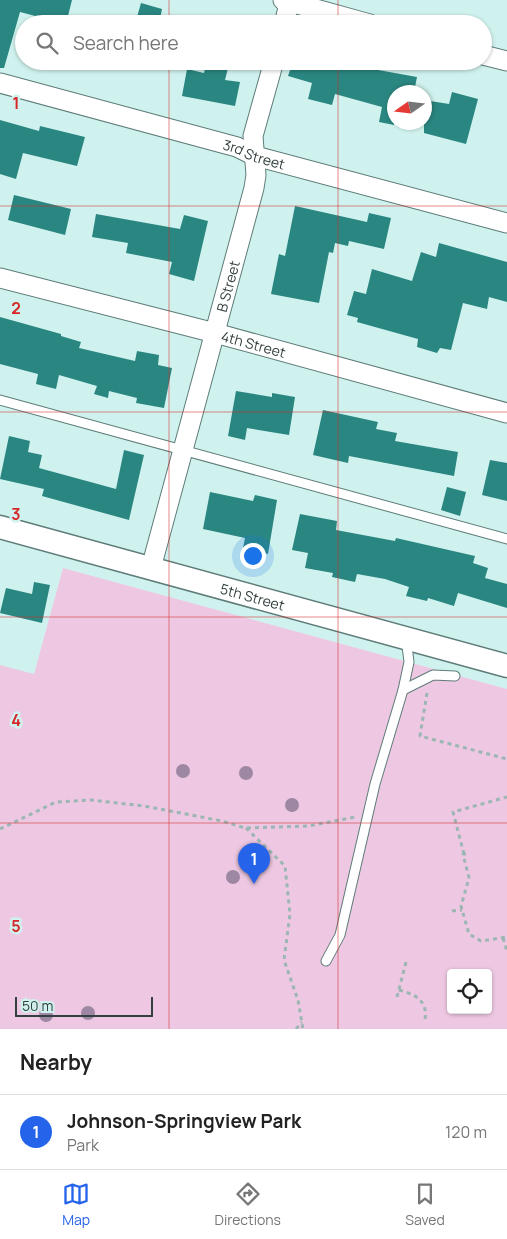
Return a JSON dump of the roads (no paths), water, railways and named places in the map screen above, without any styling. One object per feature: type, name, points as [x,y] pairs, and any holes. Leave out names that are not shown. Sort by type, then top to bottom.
[{"type":"street","points":[[286,15],[288,1],[338,15]]},
{"type":"street","points":[[492,57],[507,61]]},
{"type":"street","name":"B Street","points":[[152,568],[254,188],[255,156],[253,136],[271,70]]},
{"type":"street","name":"3rd Street","points":[[0,83],[237,147],[255,156],[507,223]]},
{"type":"street","name":"4th Street","points":[[0,278],[215,333],[507,413]]},
{"type":"street","name":"5th Street","points":[[0,527],[507,666]]},
{"type":"lane","points":[[0,400],[507,539]]},
{"type":"lane","points":[[326,961],[340,936],[368,814],[403,690],[409,662],[406,638]]},
{"type":"lane","points":[[403,690],[433,675],[455,676]]},
{"type":"place","name":"Johnson-Springview Park","points":[[254,884]]}]
